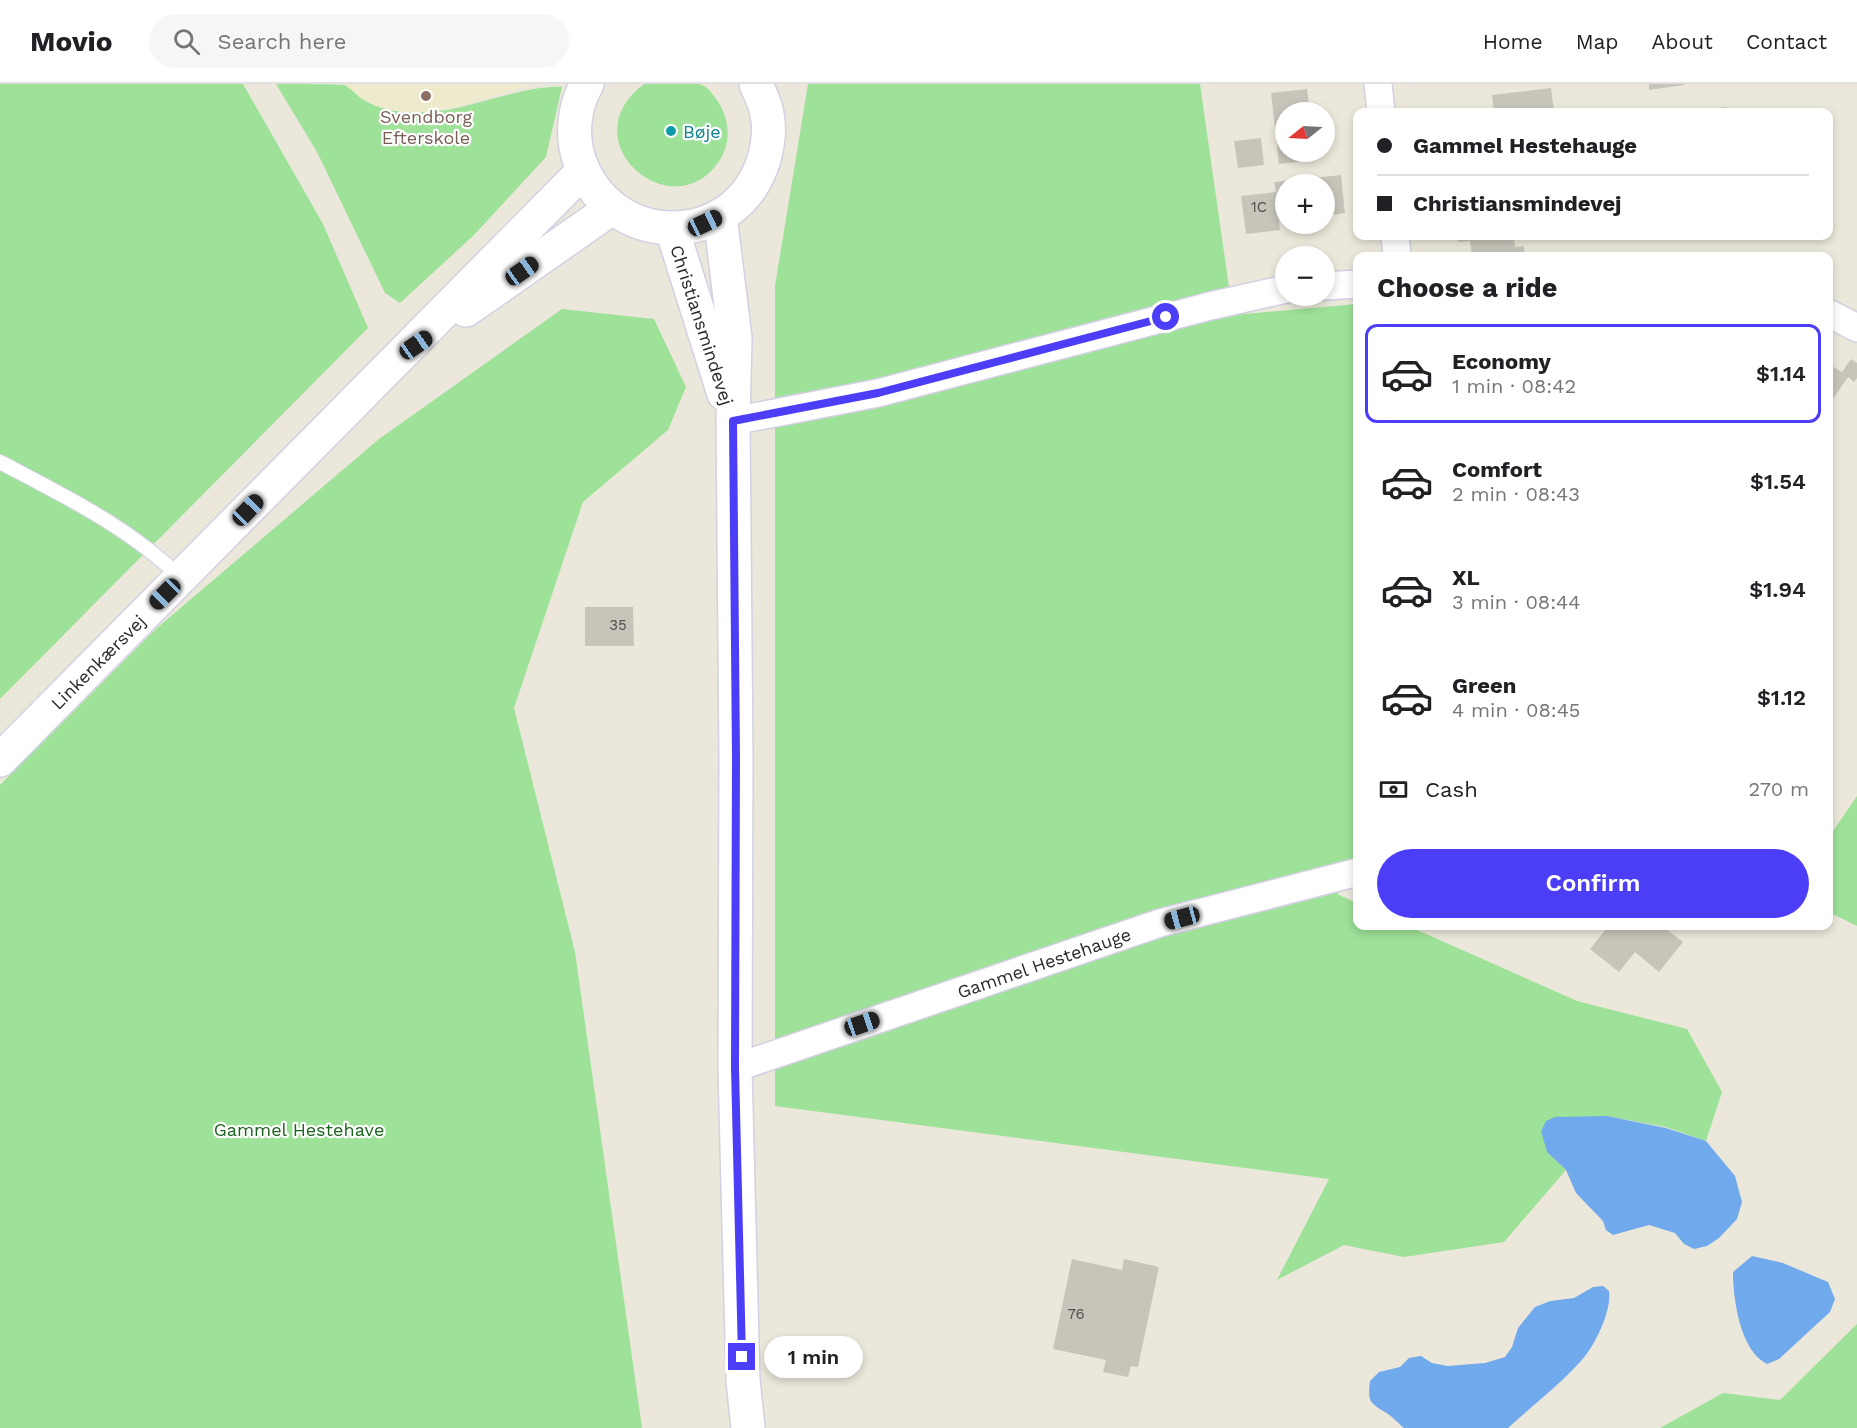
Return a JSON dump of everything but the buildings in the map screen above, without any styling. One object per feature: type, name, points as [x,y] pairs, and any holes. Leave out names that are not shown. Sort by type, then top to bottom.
[{"type":"street","points":[[587,84],[578,107],[575,128],[576,150],[583,171],[595,191],[612,208],[640,223],[672,229],[705,223],[720,216],[743,197],[760,172],[768,144],[767,114],[756,84]]},
{"type":"street","points":[[1377,84],[1380,108]]},
{"type":"street","name":"Linkenkærsvej","points":[[0,760],[583,171]]},
{"type":"street","name":"Linkenkærsvej","points":[[398,357],[612,208]]},
{"type":"street","name":"Christiansmindevej","points":[[720,216],[735,338],[733,421],[736,757],[735,1068],[743,1380],[748,1428]]},
{"type":"street","name":"Christiansmindevej","points":[[672,229],[733,421]]},
{"type":"street","points":[[1335,285],[1353,284]]},
{"type":"street","points":[[733,421],[878,393],[1199,309],[1275,292]]},
{"type":"street","points":[[1833,316],[1857,328]]},
{"type":"street","name":"Gammel Hestehauge","points":[[735,1068],[1160,923],[1353,873]]},
{"type":"lane","points":[[0,462],[108,520],[158,555],[182,578]]},
{"type":"shaded area","name":"Svendborg Efterskole","points":[[343,84],[533,84],[453,108],[413,114],[383,108],[363,100]]},
{"type":"green space","points":[[0,84],[243,84],[323,224],[368,328],[0,699]]},
{"type":"green space","points":[[276,84],[344,85],[372,105],[395,111],[418,113],[452,109],[538,88],[562,87],[546,157],[474,235],[400,303],[385,293],[317,152]]},
{"type":"green space","points":[[644,84],[699,84],[709,90],[718,102],[727,125],[727,142],[721,158],[702,179],[679,186],[657,183],[637,171],[623,153],[617,131],[623,107]]},
{"type":"green space","points":[[808,84],[1200,84],[1233,315],[1353,304],[1353,880],[1337,894],[1353,901],[1353,930],[1417,930],[1577,1001],[1687,1029],[1722,1092],[1706,1141],[1666,1127],[1607,1116],[1547,1152],[1566,1170],[1504,1242],[1404,1257],[1344,1245],[1277,1280],[1329,1179],[775,1106],[775,286]]},
{"type":"green space","name":"Gammel Hestehave","points":[[562,309],[654,319],[686,387],[668,430],[583,502],[514,708],[575,952],[642,1428],[0,1428],[0,785],[157,628],[379,439]]},
{"type":"green space","points":[[1857,796],[1857,926],[1833,914],[1833,831]]},
{"type":"green space","points":[[1857,1324],[1857,1428],[1660,1428],[1723,1393],[1780,1400]]},
{"type":"water","points":[[1607,1116],[1666,1128],[1706,1141],[1735,1176],[1742,1202],[1737,1219],[1719,1238],[1707,1246],[1694,1249],[1684,1244],[1675,1233],[1649,1225],[1613,1235],[1606,1230],[1603,1221],[1576,1193],[1566,1170],[1547,1152],[1541,1131],[1546,1121],[1555,1117]]},
{"type":"water","points":[[1752,1256],[1783,1263],[1828,1282],[1835,1299],[1830,1312],[1779,1359],[1767,1364],[1750,1348],[1744,1336],[1735,1296],[1733,1272]]},
{"type":"water","points":[[1603,1286],[1609,1291],[1608,1309],[1591,1348],[1563,1379],[1508,1428],[1404,1428],[1370,1400],[1370,1381],[1379,1372],[1400,1367],[1409,1358],[1421,1356],[1432,1363],[1448,1366],[1485,1363],[1505,1357],[1512,1347],[1518,1328],[1535,1307],[1550,1301],[1574,1298],[1593,1287]]},
{"type":"place","name":"Svendborg Efterskole","points":[[426,96]]},
{"type":"place","name":"Bøje","points":[[671,131]]},
{"type":"route","points":[[742,1357],[735,1068],[736,757],[733,421],[878,393],[1166,317]]}]
